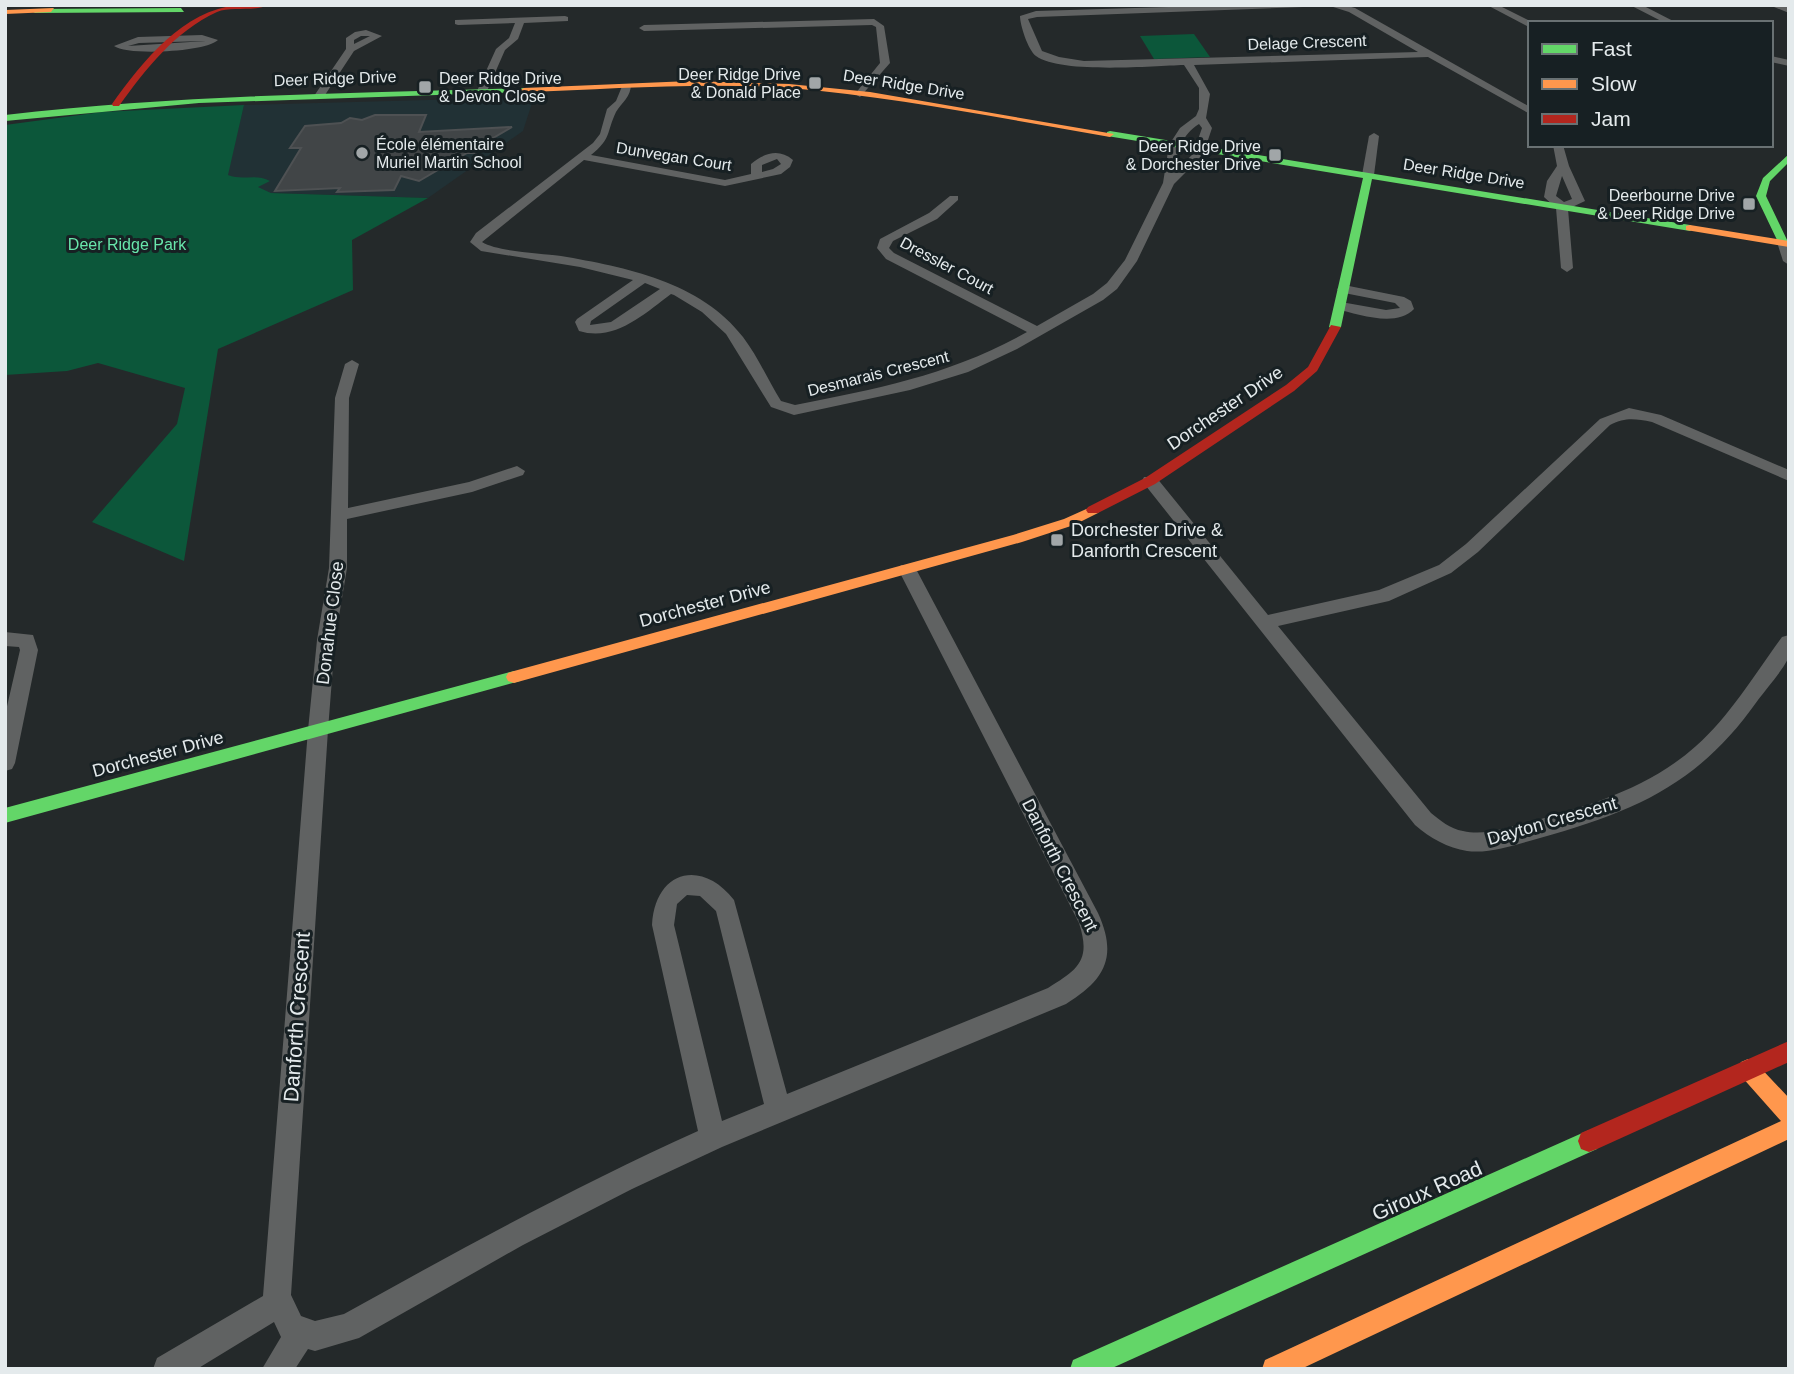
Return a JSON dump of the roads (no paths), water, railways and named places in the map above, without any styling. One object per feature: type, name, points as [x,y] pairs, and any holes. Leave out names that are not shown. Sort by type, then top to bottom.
[{"type":"street","points":[[5,12],[150,5]]},
{"type":"street","points":[[35,11],[183,13],[266,5]]},
{"type":"street","name":"Delage Crescent","points":[[1326,5],[1035,14],[1023,18],[1036,51],[1046,57],[1104,64],[1429,54]]},
{"type":"street","name":"Delage Crescent","points":[[1333,5],[1349,8],[1528,110]]},
{"type":"street","points":[[1491,5],[1528,23]]},
{"type":"street","points":[[1634,5],[1669,21]]},
{"type":"street","points":[[1777,5],[1789,10]]},
{"type":"street","points":[[116,104],[167,43],[183,13]]},
{"type":"street","points":[[458,22],[565,19]]},
{"type":"street","points":[[482,91],[502,47],[513,39],[520,21]]},
{"type":"street","points":[[644,28],[874,22],[880,26],[885,63],[860,94]]},
{"type":"street","points":[[318,96],[351,49]]},
{"type":"street","points":[[1173,144],[1189,124],[1201,118],[1207,102],[1206,92],[1187,62]]},
{"type":"street","name":"Deer Ridge Drive","points":[[5,118],[116,104],[750,84],[860,94],[1786,243]]},
{"type":"street","name":"Desmarais Crescent","points":[[627,86],[621,102],[612,109],[605,134],[584,157],[480,236],[476,242],[481,247],[643,279],[669,289],[707,310],[729,329],[776,404],[794,410],[813,408],[938,378],[993,356],[1078,310],[1112,286],[1131,261],[1169,183],[1201,149]]},
{"type":"street","points":[[605,87],[606,102],[612,109]]},
{"type":"street","points":[[1201,118],[1207,128],[1201,149]]},
{"type":"street","points":[[1367,175],[1374,136]]},
{"type":"street","name":"Desmarais Crescent","points":[[1169,183],[1170,151],[1173,144]]},
{"type":"street","points":[[1559,147],[1563,166],[1579,201],[1562,207]]},
{"type":"street","name":"Dunvegan Court","points":[[584,157],[725,183],[744,181],[757,175]]},
{"type":"street","points":[[1789,157],[1764,180],[1760,191],[1761,200],[1786,243],[1789,261]]},
{"type":"street","points":[[1563,166],[1553,181],[1550,197],[1562,207],[1567,268]]},
{"type":"street","name":"Dorchester Drive","points":[[5,816],[1017,539],[1069,522],[1150,481],[1304,376],[1326,350],[1341,306],[1367,175]]},
{"type":"street","name":"Dressler Court","points":[[954,198],[933,216],[885,240],[884,250],[890,256],[1038,332]]},
{"type":"street","points":[[643,279],[586,318],[582,322],[584,328],[594,332],[610,329],[669,289]]},
{"type":"street","points":[[1341,306],[1394,315],[1404,314],[1407,309],[1406,304],[1398,300],[1344,289]]},
{"type":"street","name":"Donahue Close","points":[[318,730],[326,640],[338,568],[342,398],[352,364]]},
{"type":"street","points":[[1265,622],[1383,596],[1445,569],[1464,555],[1605,422],[1617,415],[1637,414],[1663,420],[1789,476]]},
{"type":"street","points":[[339,515],[472,487],[517,471]]},
{"type":"street","name":"Dayton Crescent","points":[[1150,481],[1423,819],[1451,837],[1468,842],[1493,841],[1595,813],[1667,778],[1704,750],[1722,731],[1789,642]]},
{"type":"street","name":"Danforth Crescent","points":[[301,1333],[323,1335],[349,1328],[513,1235],[622,1180],[713,1138],[1057,996],[1078,984],[1096,962],[1098,950],[1090,920],[907,569]]},
{"type":"street","points":[[5,639],[26,640],[29,650],[5,763]]},
{"type":"street","name":"Danforth Crescent","points":[[278,1303],[318,730]]},
{"type":"street","points":[[713,1138],[663,925],[664,904],[676,890],[686,885],[703,885],[710,888],[726,907],[779,1111]]},
{"type":"street","name":"Giroux Road","points":[[1082,1369],[1789,1051]]},
{"type":"street","points":[[1748,1069],[1789,1114]]},
{"type":"street","points":[[1275,1369],[1789,1128]]},
{"type":"street","points":[[168,1369],[278,1303],[290,1326],[301,1333],[277,1369]]},
{"type":"place","name":"Deer Ridge Drive & Donald Place","points":[[815,83]]},
{"type":"place","name":"Deer Ridge Drive & Devon Close","points":[[425,87]]},
{"type":"place","name":"École élémentaire Muriel Martin School","points":[[362,153]]},
{"type":"place","name":"Deer Ridge Drive & Dorchester Drive","points":[[1275,155]]},
{"type":"place","name":"Deerbourne Drive & Deer Ridge Drive","points":[[1749,204]]},
{"type":"place","name":"Dorchester Drive & Danforth Crescent","points":[[1057,540]]},
{"type":"park label","name":"Deer Ridge Park","points":[[127,244]]}]
